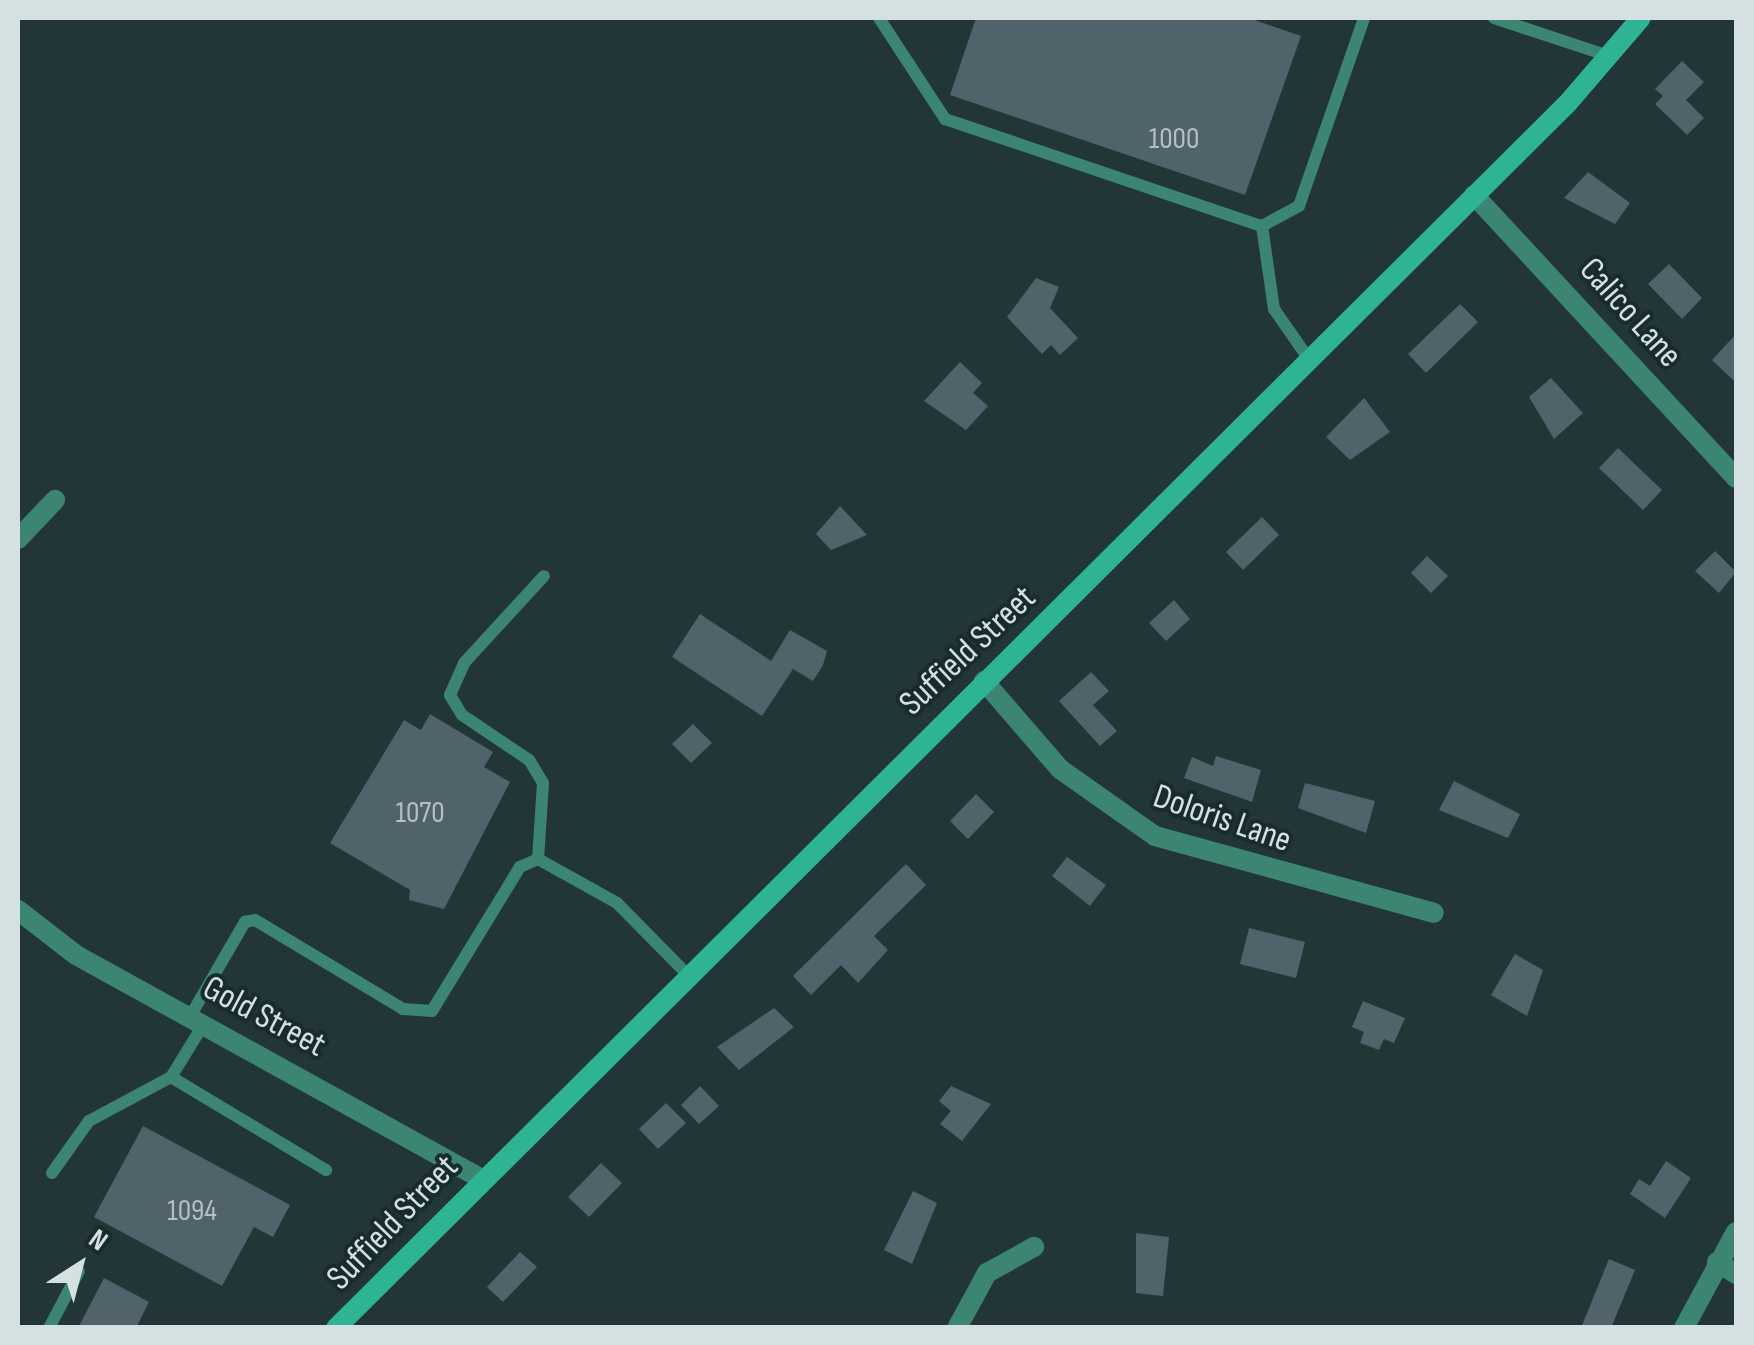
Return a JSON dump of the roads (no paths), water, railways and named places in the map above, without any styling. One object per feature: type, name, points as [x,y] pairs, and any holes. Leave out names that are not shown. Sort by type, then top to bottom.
[{"type":"main road","name":"Suffield Street","points":[[336,1328],[481,1179],[1474,195],[1641,18]]},
{"type":"street","name":"Calico Lane","points":[[1474,195],[1736,478]]},
{"type":"street","points":[[18,539],[55,500]]},
{"type":"street","name":"Doloris Lane","points":[[984,681],[1060,769],[1155,836],[1434,913]]},
{"type":"street","name":"Gold Street","points":[[18,910],[76,955],[198,1019],[481,1179]]},
{"type":"street","points":[[1684,1328],[1736,1232]]},
{"type":"street","points":[[957,1328],[987,1274],[1034,1247]]},
{"type":"street","points":[[1717,1262],[1736,1274]]},
{"type":"lane","points":[[879,18],[944,119],[1262,226],[1299,206],[1364,18]]},
{"type":"lane","points":[[1494,18],[1603,54]]},
{"type":"lane","points":[[1262,226],[1274,309],[1308,358]]},
{"type":"lane","points":[[538,860],[543,783],[530,760],[462,714],[450,694],[464,663],[544,576]]},
{"type":"lane","points":[[538,860],[616,903],[689,976]]},
{"type":"lane","points":[[52,1173],[89,1121],[170,1077],[245,922],[255,920],[404,1008],[432,1011],[520,867],[538,860]]},
{"type":"lane","points":[[170,1077],[326,1170]]},
{"type":"lane","points":[[49,1328],[80,1271]]}]
